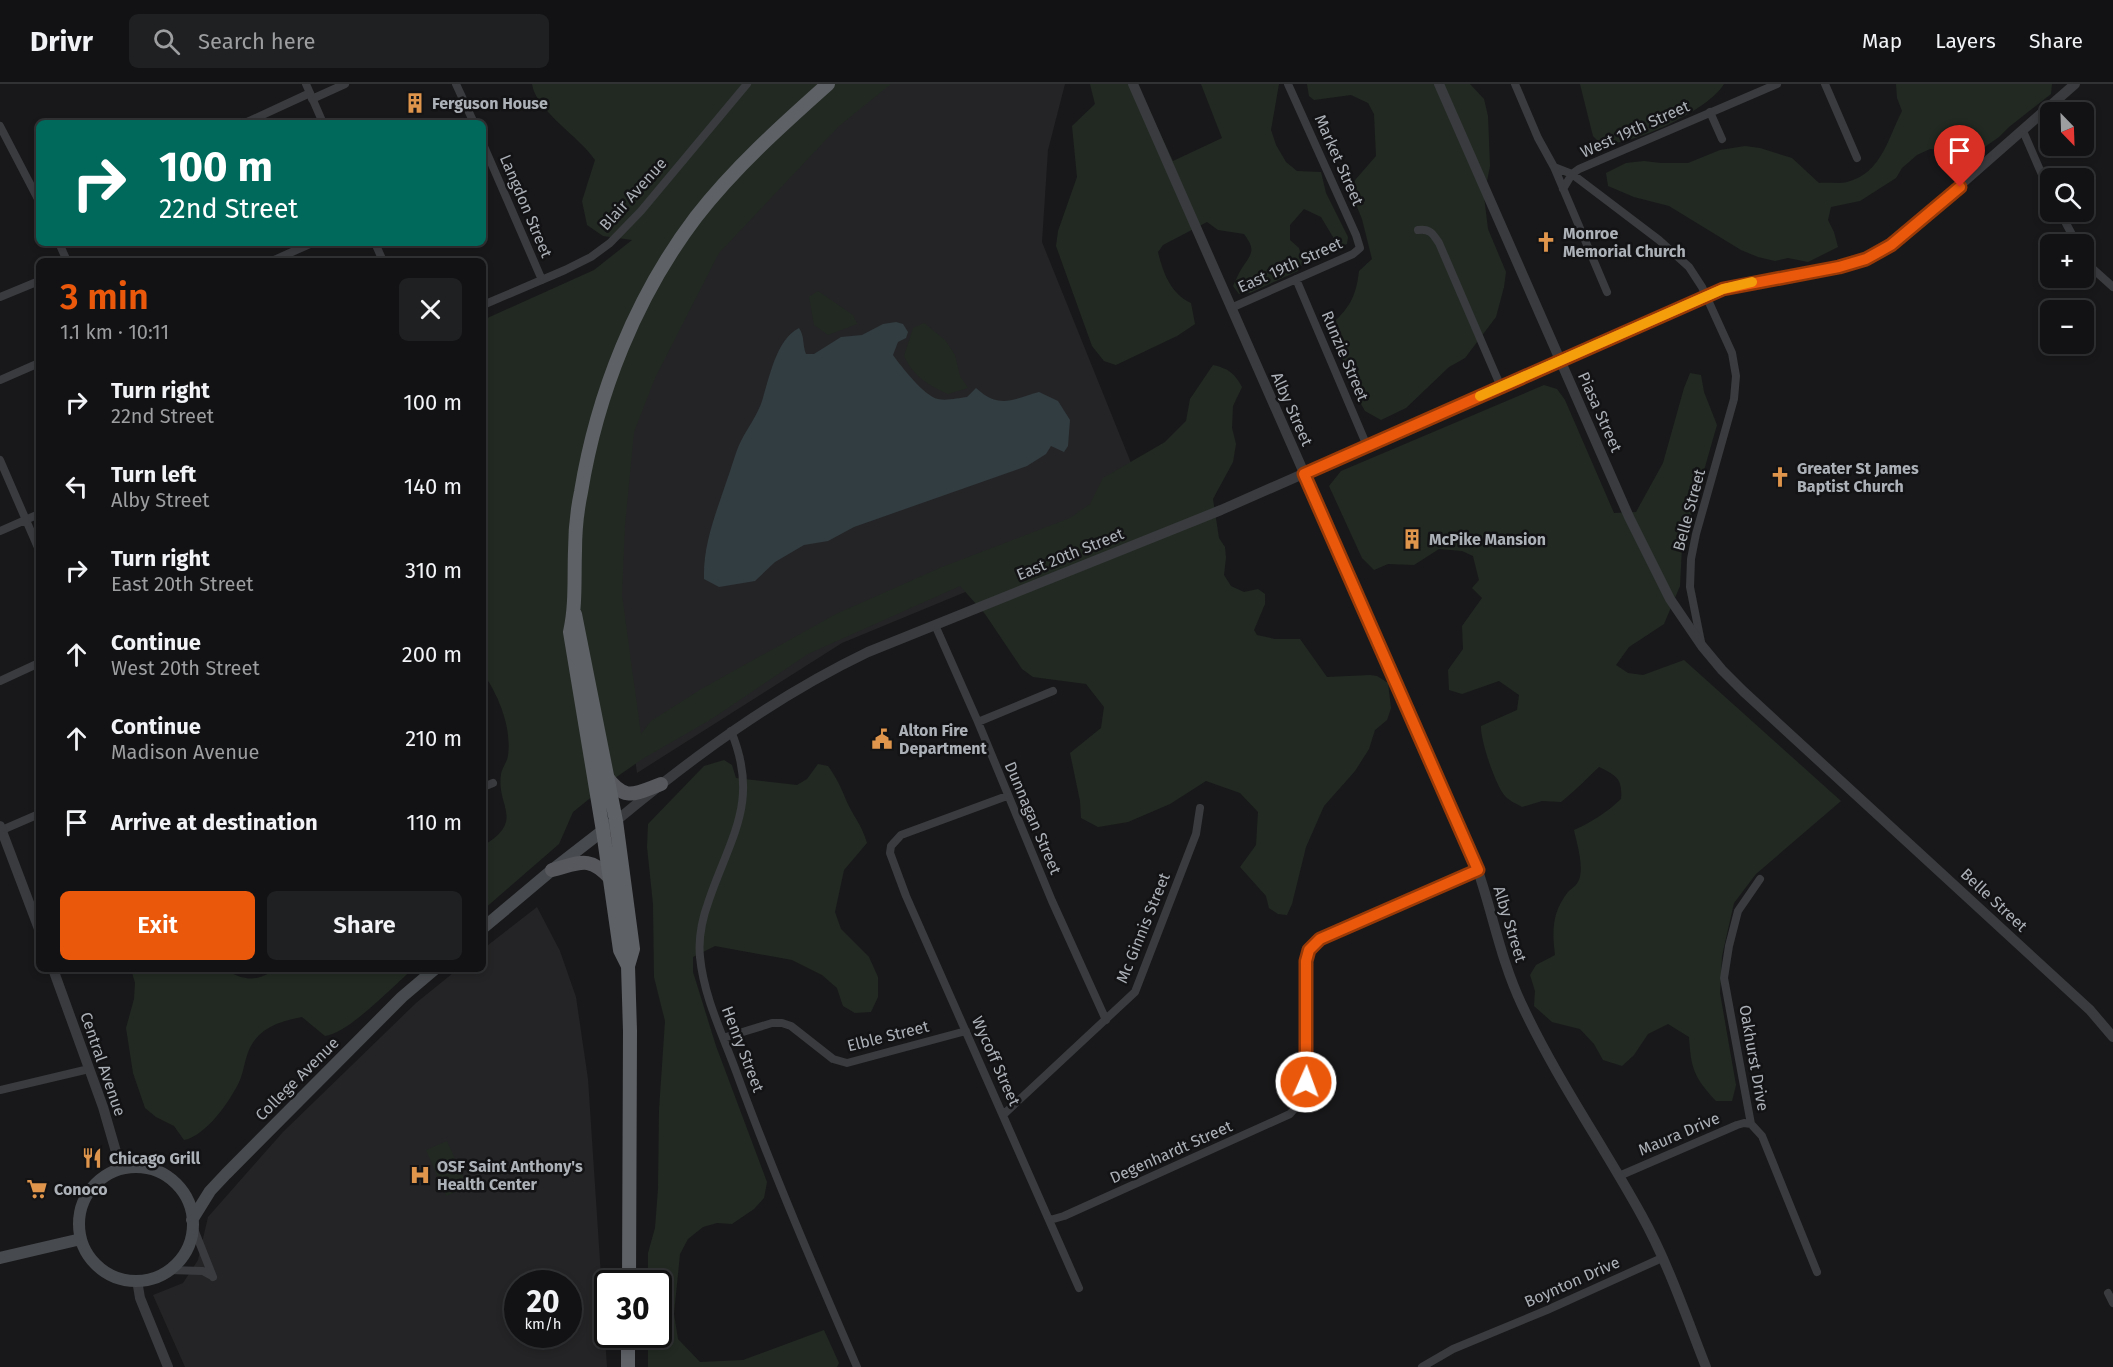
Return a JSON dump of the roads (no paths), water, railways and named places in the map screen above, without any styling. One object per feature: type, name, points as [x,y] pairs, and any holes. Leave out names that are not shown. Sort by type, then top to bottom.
[{"type":"highway","points":[[628,966],[620,950],[570,632],[575,612],[576,530],[584,473],[603,401],[637,316],[662,269],[697,216],[749,159],[828,84]]},
{"type":"highway","points":[[575,612],[616,821],[633,949],[628,966],[629,1270]]},
{"type":"highway","points":[[628,1348],[628,1367]]},
{"type":"main road","points":[[606,776],[619,791],[628,794],[661,784]]},
{"type":"main road","points":[[486,925],[552,870],[616,821]]},
{"type":"main road","points":[[552,870],[586,862],[595,864],[610,878]]},
{"type":"main road","name":"College Avenue","points":[[192,1222],[210,1191],[402,997],[431,972]]},
{"type":"main road","points":[[138,1167],[155,1170],[170,1179],[182,1191],[188,1202],[192,1222],[186,1250],[168,1270],[153,1278],[137,1280],[116,1277],[106,1272],[90,1258],[81,1239],[79,1219],[89,1191],[103,1177],[121,1169],[138,1167]]},
{"type":"main road","points":[[182,1191],[210,1191]]},
{"type":"main road","points":[[0,1258],[81,1239]]},
{"type":"street","points":[[251,120],[309,92],[345,84]]},
{"type":"street","points":[[456,84],[473,120]]},
{"type":"street","name":"Blair Avenue","points":[[486,304],[591,256],[624,231],[747,84]]},
{"type":"street","name":"Alby Street","points":[[1134,84],[1478,870],[1503,957],[1521,1002],[1558,1074],[1647,1225],[1706,1367]]},
{"type":"street","name":"Market Street","points":[[1288,84],[1360,248]]},
{"type":"street","name":"Piasa Street","points":[[1439,84],[1629,517],[1673,605],[1702,646]]},
{"type":"street","points":[[1515,84],[1538,138],[1554,167],[1607,292]]},
{"type":"street","name":"West 19th Street","points":[[1572,174],[1612,154],[1776,84]]},
{"type":"street","points":[[1825,84],[1857,158]]},
{"type":"street","name":"East 20th Street","points":[[616,821],[731,731],[780,699],[837,667],[1304,474],[1723,289],[1839,267],[1866,259],[1891,245],[1944,201],[2075,84]]},
{"type":"street","points":[[309,92],[322,120]]},
{"type":"street","points":[[1710,112],[1722,139]]},
{"type":"street","points":[[0,126],[36,195]]},
{"type":"street","points":[[2023,131],[2040,170]]},
{"type":"street","name":"Langdon Street","points":[[486,151],[542,280]]},
{"type":"street","name":"Belle Street","points":[[1554,167],[1572,174],[1681,259],[1696,277],[1728,342],[1736,376],[1734,399],[1691,559],[1690,587],[1702,646],[1743,692],[2090,1010],[2113,1037]]},
{"type":"street","points":[[1563,189],[1572,174]]},
{"type":"street","points":[[1418,230],[1425,229],[1431,232],[1439,243],[1502,387]]},
{"type":"street","points":[[279,258],[305,246]]},
{"type":"street","name":"East 19th Street","points":[[1231,308],[1353,255],[1360,248]]},
{"type":"street","points":[[2094,270],[2113,287]]},
{"type":"street","name":"Runzie Street","points":[[1296,279],[1367,446]]},
{"type":"street","points":[[0,297],[36,282]]},
{"type":"street","points":[[0,380],[36,364]]},
{"type":"street","points":[[0,460],[36,543]]},
{"type":"street","points":[[0,531],[36,515]]},
{"type":"street","name":"Dunnagan Street","points":[[935,625],[1052,901],[1106,1020]]},
{"type":"street","points":[[0,681],[36,664]]},
{"type":"street","points":[[978,722],[1053,691]]},
{"type":"street","name":"Henry Street","points":[[731,731],[741,760],[744,782],[742,809],[737,829],[704,915],[699,942],[705,986],[779,1183],[857,1367]]},
{"type":"street","points":[[486,786],[493,783]]},
{"type":"street","name":"Wycoff Street","points":[[1007,796],[901,835],[891,846],[892,860],[1079,1288]]},
{"type":"street","name":"Mc Ginnis Street","points":[[1003,1115],[1128,1000],[1140,983],[1196,834],[1200,808]]},
{"type":"street","points":[[36,815],[1,828],[36,921]]},
{"type":"street","name":"Degenhardt Street","points":[[1050,1220],[1064,1216],[1290,1114],[1299,1104],[1305,1090],[1307,956],[1313,944],[1329,934],[1478,870]]},
{"type":"street","name":"Oakhurst Drive","points":[[1760,879],[1738,911],[1724,978],[1751,1124],[1762,1136],[1817,1272]]},
{"type":"street","name":"Central Avenue","points":[[54,972],[89,1069],[121,1169]]},
{"type":"street","name":"Elble Street","points":[[723,1038],[772,1023],[782,1023],[791,1026],[833,1059],[847,1063],[966,1031]]},
{"type":"street","points":[[0,1090],[89,1069]]},
{"type":"street","name":"Maura Drive","points":[[1619,1176],[1737,1125],[1751,1124]]},
{"type":"street","points":[[168,1270],[203,1271],[213,1277],[192,1222]]},
{"type":"street","name":"Boynton Drive","points":[[1422,1367],[1453,1348],[1662,1258]]},
{"type":"street","points":[[137,1280],[140,1298],[168,1367]]},
{"type":"street","points":[[2108,1293],[2113,1303]]},
{"type":"place","name":"Ferguson House","points":[[415,103]]},
{"type":"place","name":"Monroe Memorial Church","points":[[1546,242]]},
{"type":"place","name":"Greater St James Baptist Church","points":[[1780,477]]},
{"type":"place","name":"McPike Mansion","points":[[1412,539]]},
{"type":"place","name":"Alton Fire Department","points":[[882,739]]},
{"type":"place","name":"Chicago Grill","points":[[92,1158]]},
{"type":"place","name":"OSF Saint Anthony's Health Center","points":[[420,1175]]},
{"type":"place","name":"Conoco","points":[[37,1189]]}]
